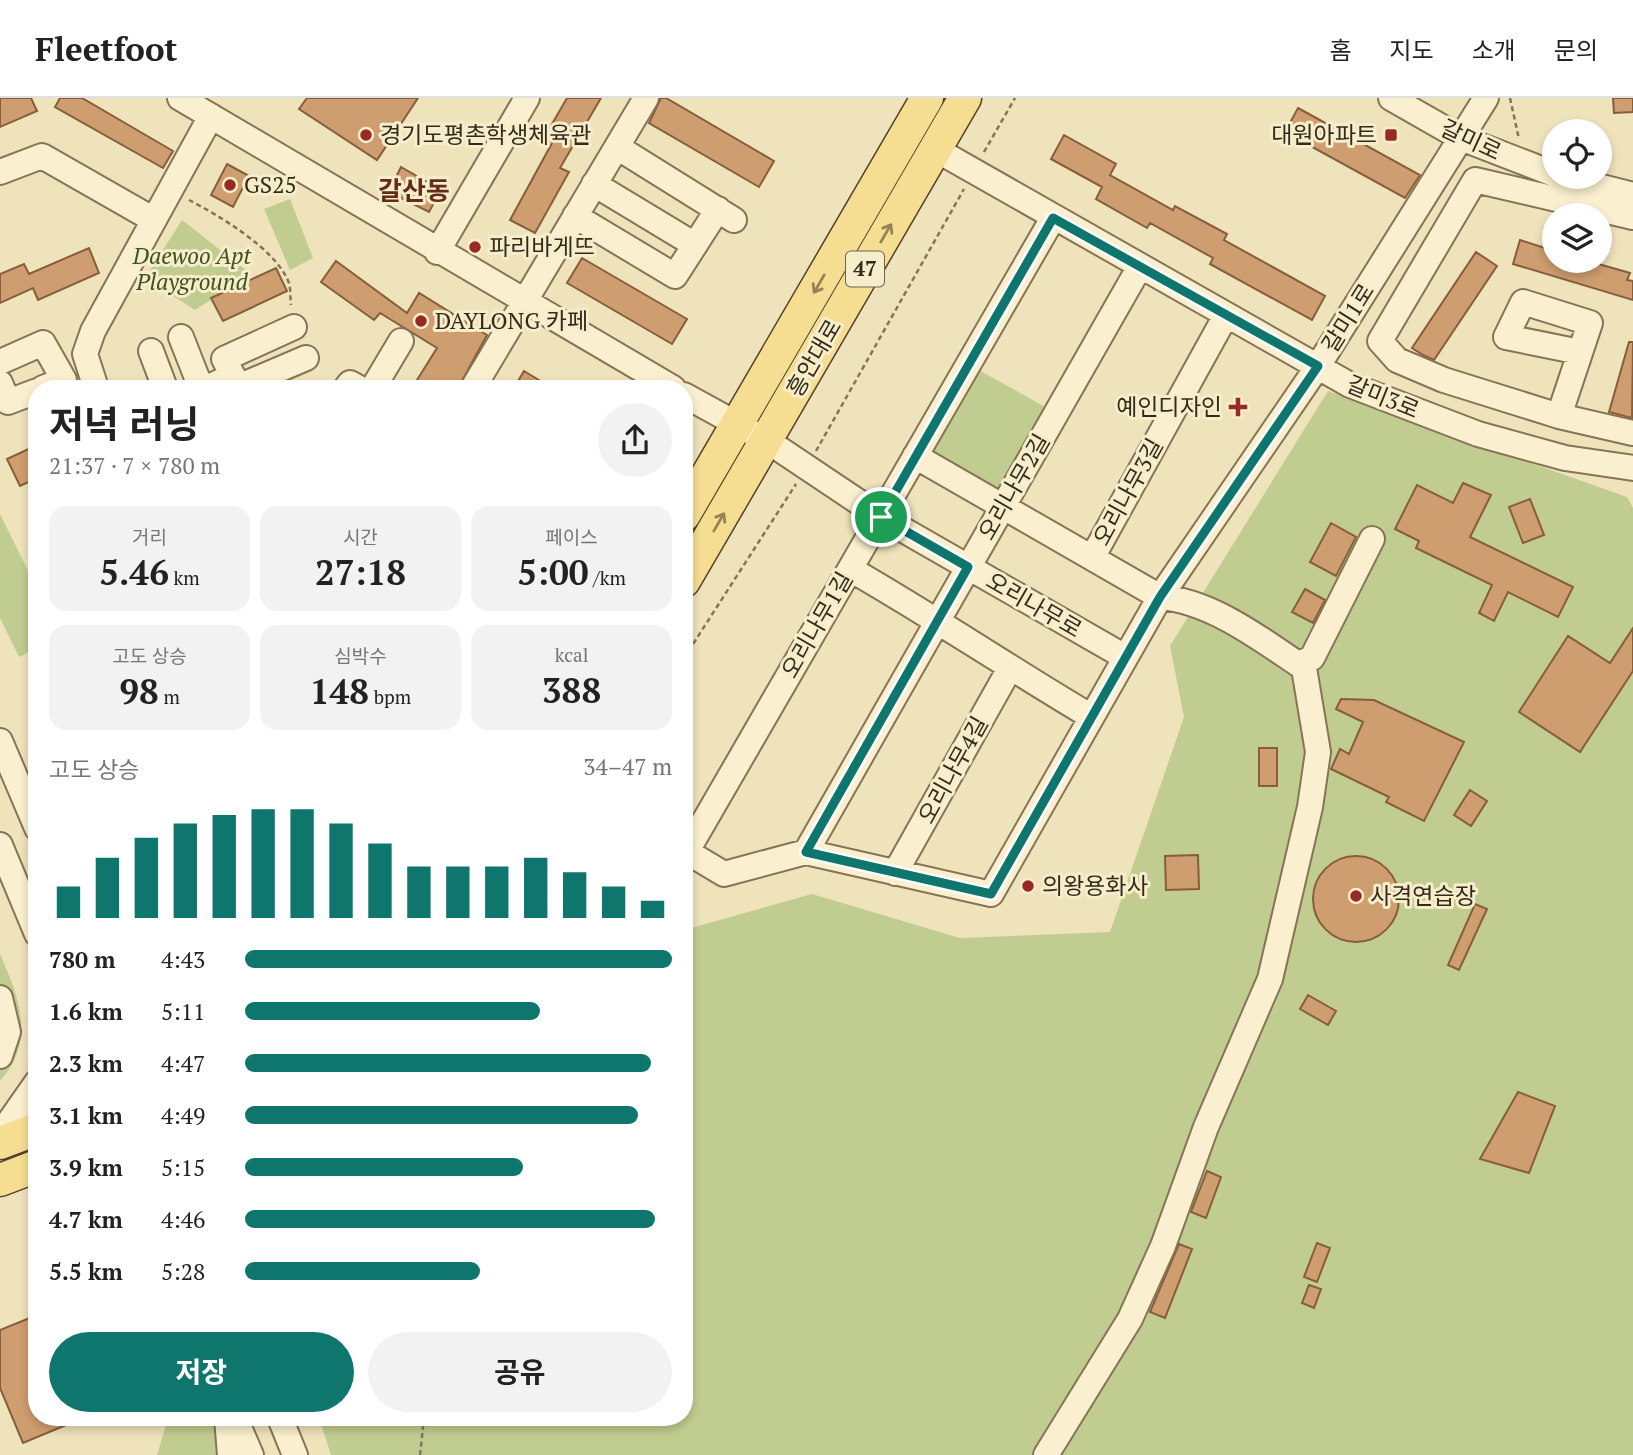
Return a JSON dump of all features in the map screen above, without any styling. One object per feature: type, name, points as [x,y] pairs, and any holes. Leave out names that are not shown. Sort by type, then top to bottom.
[{"type":"main road","name":"흥안대로","points":[[693,500],[927,98]]},
{"type":"main road","name":"흥안대로","points":[[693,566],[965,98]]},
{"type":"main road","points":[[767,375],[795,391]]},
{"type":"main road","points":[[0,1143],[28,1132]]},
{"type":"street","points":[[180,98],[659,380]]},
{"type":"street","points":[[438,252],[527,98]]},
{"type":"street","points":[[478,380],[646,98]]},
{"type":"street","name":"갈미로","points":[[1391,98],[1461,138],[1542,169]]},
{"type":"street","name":"갈미1로","points":[[895,873],[991,894],[1160,597],[1318,366],[1486,98]]},
{"type":"street","points":[[93,380],[85,354],[93,331],[211,116]]},
{"type":"street","points":[[575,216],[675,276],[695,246],[726,214],[617,147]]},
{"type":"street","name":"갈미3로","points":[[935,149],[1225,317],[1350,385],[1478,434],[1565,458],[1633,468]]},
{"type":"street","points":[[0,172],[42,156],[50,172],[154,219]]},
{"type":"street","points":[[1633,217],[1475,180],[1380,341],[1397,360],[1444,380],[1559,416],[1633,433]]},
{"type":"street","points":[[594,184],[695,246]]},
{"type":"street","points":[[1609,189],[1633,195]]},
{"type":"street","name":"오리나무1길","points":[[693,836],[1053,218]]},
{"type":"street","name":"오리나무2길","points":[[806,852],[1139,268]]},
{"type":"street","points":[[235,380],[224,359],[292,316]]},
{"type":"street","name":"오리나무3길","points":[[1091,558],[1225,317]]},
{"type":"street","points":[[181,337],[200,380]]},
{"type":"street","points":[[378,380],[401,341]]},
{"type":"street","points":[[0,362],[43,343],[44,378],[85,354]]},
{"type":"street","points":[[151,351],[162,380]]},
{"type":"street","points":[[1559,416],[1580,352]]},
{"type":"street","points":[[254,380],[306,358]]},
{"type":"street","points":[[223,380],[233,376]]},
{"type":"street","points":[[0,383],[8,402],[28,389]]},
{"type":"street","name":"오리나무로","points":[[693,400],[766,440],[881,517],[1125,657]]},
{"type":"street","points":[[915,456],[1002,509],[1160,597],[1181,599],[1245,630],[1298,664],[1312,658],[1372,539]]},
{"type":"street","points":[[850,569],[939,620],[1010,668],[1090,716]]},
{"type":"street","points":[[1046,1455],[1130,1319],[1163,1246],[1206,1127],[1270,979],[1310,807],[1318,752],[1303,662]]},
{"type":"street","name":"오리나무4길","points":[[895,873],[1010,668]]},
{"type":"street","points":[[0,741],[28,807]]},
{"type":"street","points":[[0,845],[28,912]]},
{"type":"street","points":[[693,855],[724,874],[806,852],[895,873]]},
{"type":"street","points":[[0,998],[8,1032],[0,1056]]},
{"type":"street","points":[[0,1135],[28,1095]]},
{"type":"street","points":[[228,1426],[230,1455]]},
{"type":"street","points":[[238,1426],[251,1455]]},
{"type":"street","points":[[283,1426],[295,1455]]},
{"type":"path","points":[[693,644],[806,468],[1015,98]]},
{"type":"path","points":[[1510,98],[1520,144]]},
{"type":"path","points":[[178,176],[185,197],[227,222],[278,263],[290,285],[292,316]]},
{"type":"path","points":[[420,1455],[423,1426]]},
{"type":"green space","points":[[290,199],[313,258],[290,270],[264,209]]},
{"type":"green space","name":"Daewoo Apt Playground","points":[[182,220],[251,274],[195,310],[145,278]]},
{"type":"green space","points":[[968,364],[1056,413],[1002,509],[915,456]]},
{"type":"green space","points":[[1328,391],[1627,497],[1633,508],[1633,1455],[331,1455],[322,1426],[693,1426],[693,927],[812,894],[960,938],[1110,932],[1184,717],[1170,646]]},
{"type":"green space","points":[[0,514],[28,571],[28,652],[19,657],[0,618]]},
{"type":"green space","points":[[0,954],[18,1003],[21,1034],[11,1066],[0,1081]]},
{"type":"green space","points":[[166,1426],[230,1426],[243,1455],[157,1455]]},
{"type":"building","points":[[0,98],[31,98],[37,111],[0,127]]},
{"type":"building","points":[[60,98],[82,98],[173,151],[163,168],[55,107]]},
{"type":"building","name":"경기도평촌학생체육관","points":[[307,98],[418,98],[377,160],[299,109]]},
{"type":"building","points":[[567,98],[601,98],[560,168],[569,172],[535,233],[510,220],[552,143],[544,138]]},
{"type":"building","points":[[661,98],[666,98],[774,161],[759,187],[649,123]]},
{"type":"building","points":[[1613,98],[1633,98],[1633,112],[1614,113]]},
{"type":"building","points":[[1298,108],[1420,175],[1405,198],[1285,132]]},
{"type":"building","points":[[1064,135],[1116,164],[1110,175],[1173,210],[1175,206],[1227,234],[1224,240],[1325,296],[1312,320],[1210,264],[1213,258],[1150,223],[1147,228],[1096,199],[1102,187],[1051,159]]},
{"type":"building","points":[[227,164],[249,176],[233,207],[211,195]]},
{"type":"building","points":[[401,167],[441,190],[429,212],[389,192]]},
{"type":"building","points":[[1520,240],[1542,247],[1542,273],[1513,264]]},
{"type":"building","points":[[89,248],[99,273],[38,300],[33,288],[0,303],[0,274],[24,264],[29,274]]},
{"type":"building","points":[[1476,252],[1497,266],[1434,360],[1412,348]]},
{"type":"building","points":[[582,258],[687,319],[672,344],[567,283]]},
{"type":"building","points":[[336,261],[407,313],[419,293],[487,335],[462,380],[417,380],[437,348],[380,313],[374,320],[321,282]]},
{"type":"building","points":[[276,268],[287,291],[223,321],[211,298]]},
{"type":"building","points":[[1612,268],[1630,273],[1627,280],[1633,281],[1633,300],[1543,273],[1612,273]]},
{"type":"building","points":[[1629,342],[1633,342],[1632,418],[1609,412]]},
{"type":"building","points":[[524,371],[539,380],[519,380]]},
{"type":"building","points":[[28,449],[28,482],[20,486],[7,459]]},
{"type":"building","points":[[1463,483],[1491,495],[1470,537],[1573,587],[1558,617],[1508,592],[1494,621],[1479,613],[1492,585],[1416,548],[1419,541],[1395,529],[1417,485],[1453,503]]},
{"type":"building","points":[[1530,499],[1544,535],[1523,543],[1509,507]]},
{"type":"building","points":[[1331,523],[1356,537],[1336,576],[1310,562]]},
{"type":"building","points":[[1305,589],[1325,600],[1313,623],[1292,612]]},
{"type":"building","points":[[1633,628],[1633,671],[1580,752],[1519,712],[1568,636],[1610,663]]},
{"type":"building","points":[[1341,699],[1374,700],[1464,742],[1424,821],[1386,802],[1389,797],[1331,769],[1340,749],[1349,754],[1363,722],[1336,709]]},
{"type":"building","points":[[1259,748],[1277,748],[1277,786],[1259,786]]},
{"type":"building","points":[[1470,790],[1487,801],[1471,826],[1454,815]]},
{"type":"building","points":[[1198,855],[1199,889],[1166,890],[1165,856]]},
{"type":"building","name":"사격연습장","points":[[1356,856],[1380,863],[1392,875],[1399,899],[1392,923],[1380,935],[1356,942],[1332,935],[1320,923],[1313,899],[1320,875],[1332,863]]},
{"type":"building","points":[[1475,904],[1487,909],[1459,970],[1448,965]]},
{"type":"building","points":[[1308,995],[1336,1011],[1328,1025],[1300,1009]]},
{"type":"building","points":[[1518,1092],[1555,1106],[1529,1173],[1480,1159]]},
{"type":"building","points":[[1207,1171],[1221,1177],[1206,1218],[1191,1212]]},
{"type":"building","points":[[1317,1243],[1330,1248],[1317,1282],[1304,1277]]},
{"type":"building","points":[[1179,1244],[1192,1249],[1165,1318],[1150,1312]]},
{"type":"building","points":[[1309,1285],[1321,1289],[1314,1308],[1302,1303]]},
{"type":"building","points":[[28,1319],[28,1426],[64,1426],[23,1443],[0,1388],[0,1330]]},
{"type":"place","name":"경기도평촌학생체육관","points":[[366,135]]},
{"type":"place","name":"대원아파트","points":[[1391,135]]},
{"type":"place","name":"GS25","points":[[230,185]]},
{"type":"place","name":"파리바게뜨","points":[[475,247]]},
{"type":"place","name":"DAYLONG 카페","points":[[421,321]]},
{"type":"place","name":"예인디자인","points":[[1238,407]]},
{"type":"place","name":"의왕용화사","points":[[1028,886]]},
{"type":"place","name":"사격연습장","points":[[1356,896]]},
{"type":"district","name":"갈산동","points":[[414,191]]},
{"type":"route","points":[[1053,218],[1225,317],[1318,366],[1160,597],[991,894],[806,852],[968,567],[881,517],[1053,218]]}]
